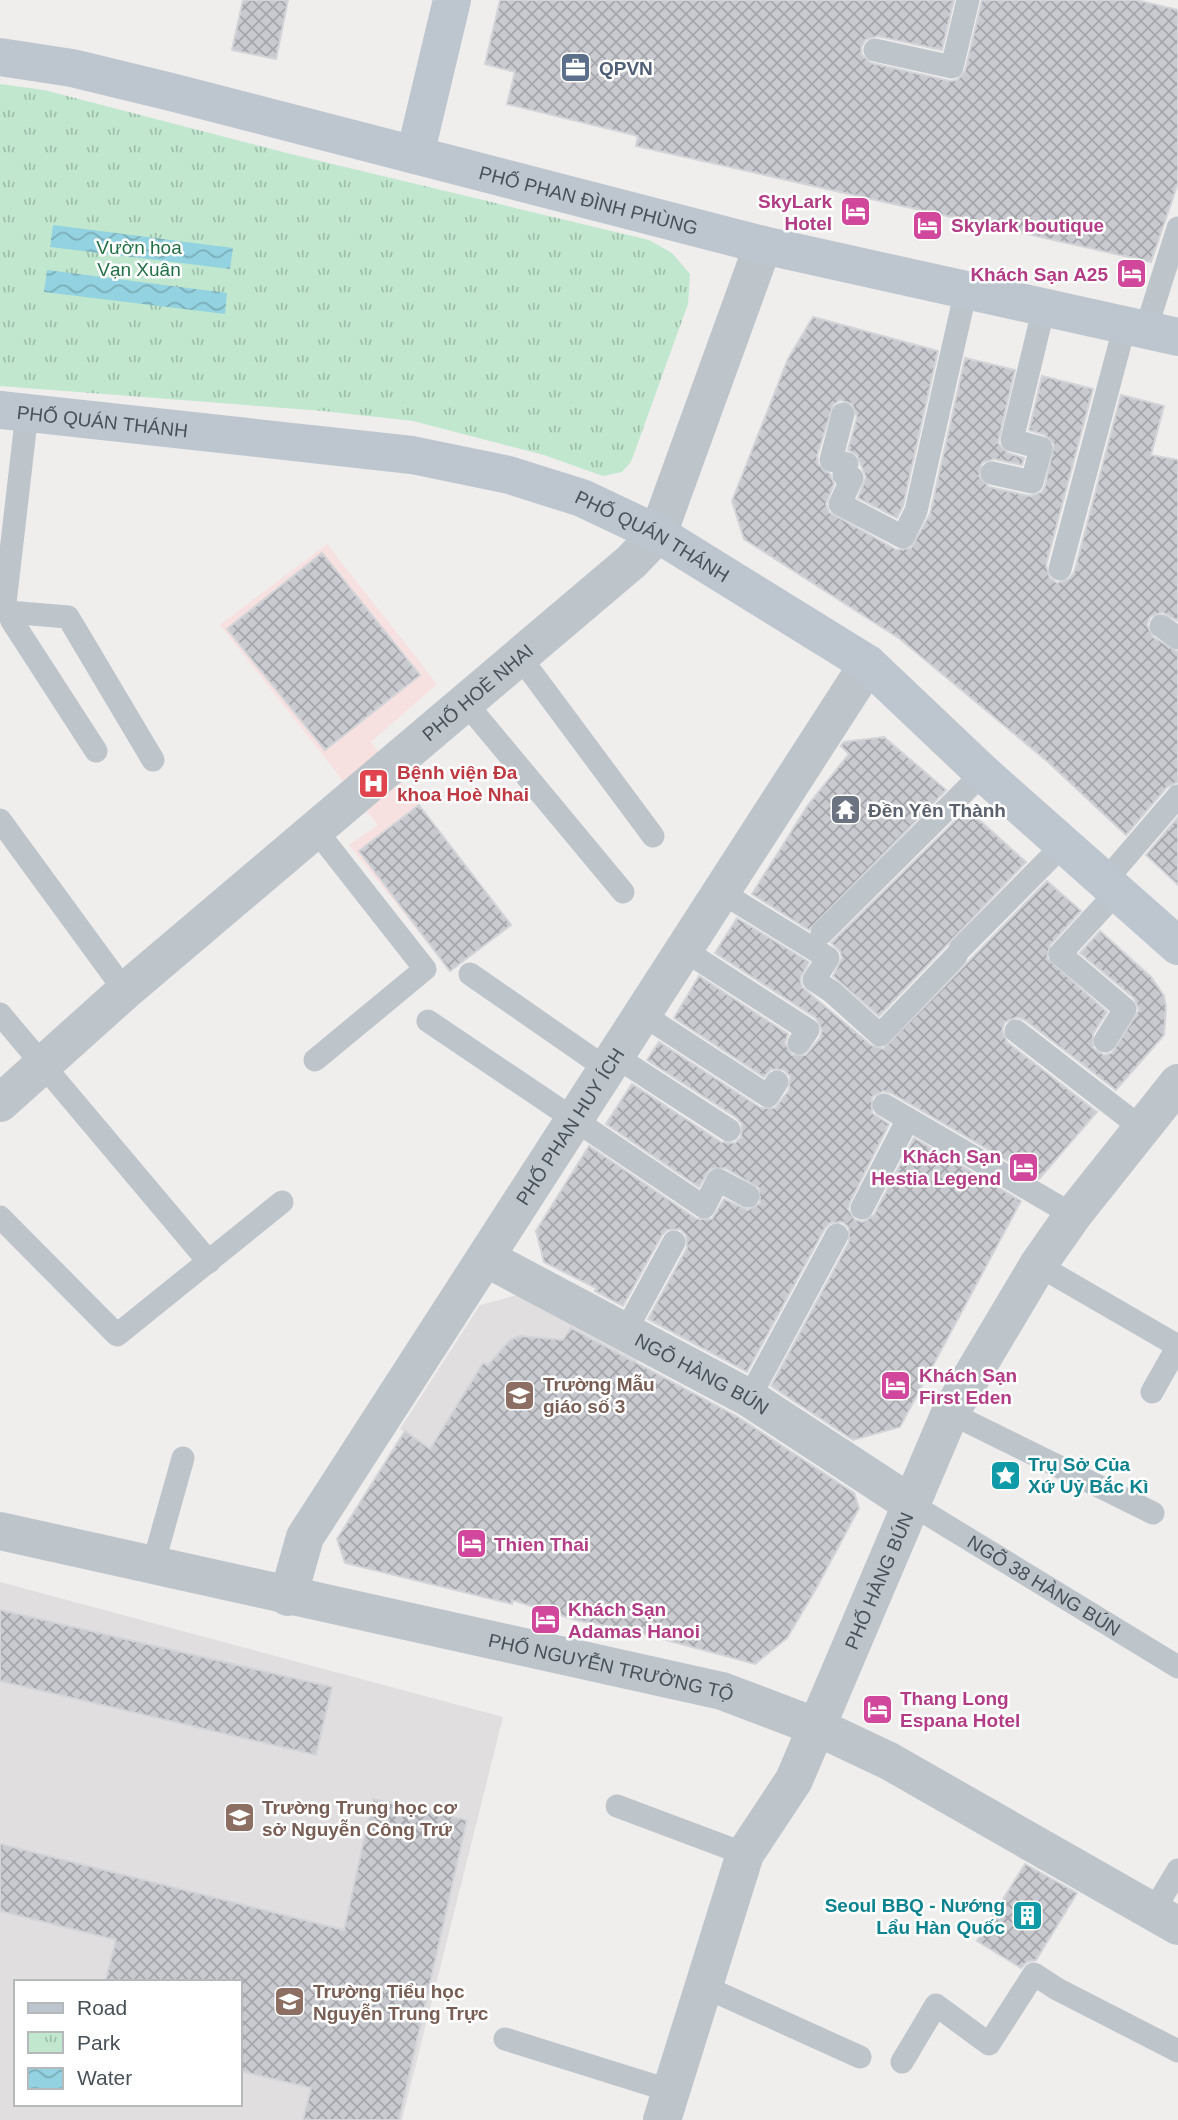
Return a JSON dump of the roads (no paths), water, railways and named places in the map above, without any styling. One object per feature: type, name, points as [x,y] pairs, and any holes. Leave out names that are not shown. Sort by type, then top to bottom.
[{"type":"main road","points":[[415,155],[452,0]]},
{"type":"main road","name":"PHỐ PHAN ĐÌNH PHÙNG","points":[[0,57],[72,68],[763,245],[1150,330]]},
{"type":"main road","name":"PHỐ QUÁN THÁNH","points":[[14,412],[412,455],[509,475],[582,498],[658,534],[868,664],[983,773],[1178,946]]},
{"type":"street","name":"PHỐ HOÈ NHAI","points":[[0,1103],[125,990],[520,657],[631,562],[658,534],[763,245]]},
{"type":"street","name":"PHỐ PHAN HUY ÍCH","points":[[288,1597],[305,1537],[868,664]]},
{"type":"street","name":"PHỐ HÀNG BÚN","points":[[666,2106],[745,1854],[794,1780],[950,1413],[1038,1265],[1073,1215],[1144,1130],[1178,1083]]},
{"type":"street","name":"NGÕ HÀNG BÚN","points":[[486,1258],[749,1398],[911,1504]]},
{"type":"street","name":"PHỐ NGUYỄN TRƯỜNG TỘ","points":[[0,1531],[288,1597],[722,1691],[817,1727],[889,1761],[1089,1877],[1166,1918]]},
{"type":"lane","points":[[875,50],[952,67],[968,0]]},
{"type":"lane","points":[[1060,569],[1150,330],[1178,228]]},
{"type":"lane","points":[[844,414],[831,460],[847,464],[844,475],[852,478],[840,504],[903,537],[916,511],[966,290]]},
{"type":"lane","points":[[992,472],[1032,482],[1041,448],[1013,440],[1044,307]]},
{"type":"lane","points":[[14,412],[5,603],[8,612],[96,751]]},
{"type":"lane","points":[[8,612],[68,617],[153,760]]},
{"type":"lane","points":[[520,657],[653,836]]},
{"type":"lane","points":[[465,702],[623,892]]},
{"type":"lane","points":[[822,933],[983,773]]},
{"type":"lane","points":[[1105,1041],[1125,1009],[1060,954],[1178,796]]},
{"type":"lane","points":[[0,820],[125,990]]},
{"type":"lane","points":[[315,829],[425,969],[315,1060]]},
{"type":"lane","points":[[721,892],[828,958],[814,980],[832,992],[880,1035],[1063,845]]},
{"type":"lane","points":[[684,950],[808,1030],[799,1043]]},
{"type":"lane","points":[[470,974],[611,1063],[729,1130]]},
{"type":"lane","points":[[0,1014],[209,1262]]},
{"type":"lane","points":[[642,1014],[768,1096],[777,1082]]},
{"type":"lane","points":[[428,1021],[704,1208],[718,1180],[748,1196]]},
{"type":"lane","points":[[1016,1031],[1144,1130]]},
{"type":"lane","points":[[884,1105],[1073,1215]]},
{"type":"lane","points":[[862,1208],[908,1119]]},
{"type":"lane","points":[[0,1217],[117,1335],[282,1202]]},
{"type":"lane","points":[[749,1398],[837,1235]]},
{"type":"lane","points":[[625,1332],[674,1242]]},
{"type":"lane","points":[[1038,1265],[1178,1346],[1152,1392]]},
{"type":"lane","points":[[950,1413],[1153,1513]]},
{"type":"lane","points":[[153,1565],[183,1458]]},
{"type":"lane","name":"NGÕ 38 HÀNG BÚN","points":[[911,1504],[1178,1667]]},
{"type":"lane","points":[[617,1806],[745,1854]]},
{"type":"lane","points":[[1166,1918],[1178,1870]]},
{"type":"lane","points":[[902,2062],[936,2005],[989,2044],[1034,1974],[1057,1990],[1178,2051]]},
{"type":"lane","points":[[705,1987],[860,2057]]},
{"type":"lane","points":[[506,2039],[666,2106]]},
{"type":"water","points":[[53,225],[233,248],[230,269],[50,247]]},
{"type":"water","points":[[47,270],[227,293],[225,314],[44,292]]},
{"type":"place","name":"QPVN","points":[[576,68]]},
{"type":"place","name":"SkyLark Hotel","points":[[855,212]]},
{"type":"place","name":"Skylark boutique","points":[[928,225]]},
{"type":"place","name":"Khách Sạn A25","points":[[1131,274]]},
{"type":"place","name":"Bệnh viện Đa khoa Hoè Nhai","points":[[374,783]]},
{"type":"place","name":"Đền Yên Thành","points":[[845,810]]},
{"type":"place","name":"Khách Sạn Hestia Legend","points":[[1024,1167]]},
{"type":"place","name":"Khách Sạn First Eden","points":[[896,1386]]},
{"type":"place","name":"Trường Mẫu giáo số 3","points":[[520,1395]]},
{"type":"place","name":"Trụ Sở Của Xứ Uỷ Bắc Kì","points":[[1005,1475]]},
{"type":"place","name":"Thien Thai","points":[[471,1544]]},
{"type":"place","name":"Khách Sạn Adamas Hanoi","points":[[545,1620]]},
{"type":"place","name":"Thang Long Espana Hotel","points":[[877,1709]]},
{"type":"place","name":"Trường Trung học cơ sở Nguyễn Công Trứ","points":[[239,1818]]},
{"type":"place","name":"Seoul BBQ - Nướng Lẩu Hàn Quốc","points":[[1028,1916]]},
{"type":"place","name":"Trường Tiểu học Nguyễn Trung Trực","points":[[290,2002]]},
{"type":"park label","name":"Vườn hoa Vạn Xuân","points":[[139,258]]}]
